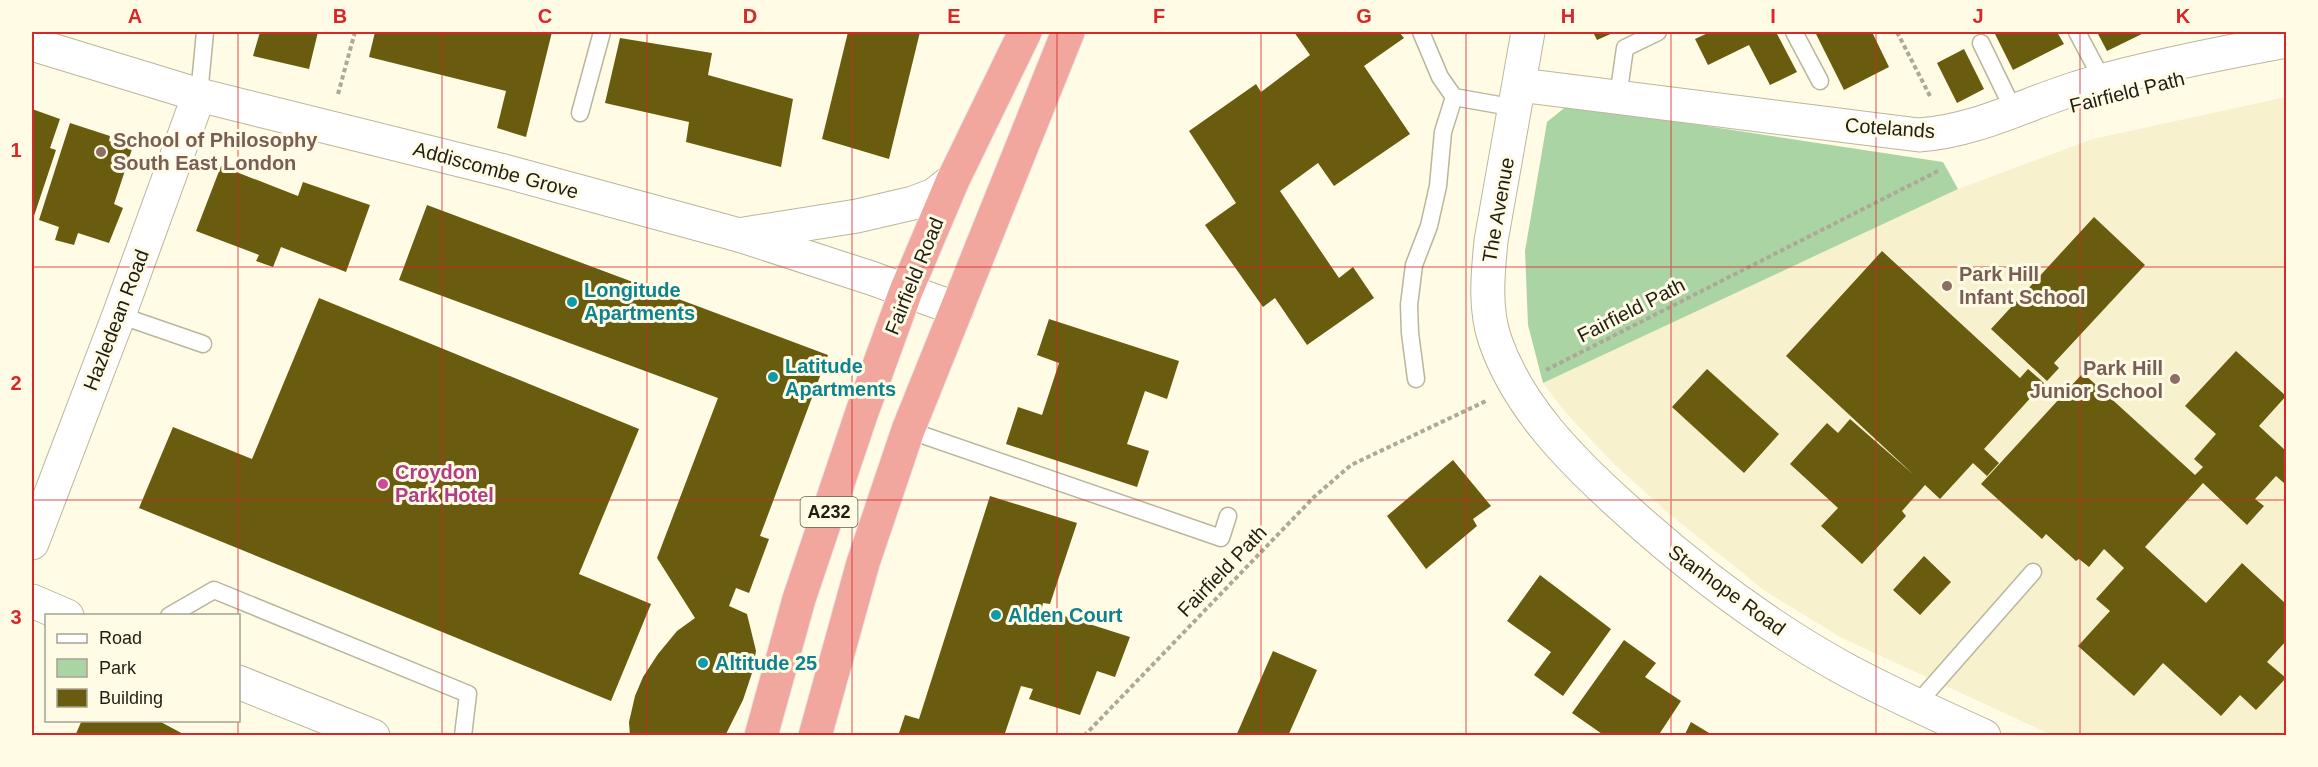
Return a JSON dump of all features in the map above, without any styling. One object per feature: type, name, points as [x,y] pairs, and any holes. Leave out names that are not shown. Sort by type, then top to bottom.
[{"type":"highway","name":"Fairfield Road","points":[[761,735],[799,599],[862,412],[906,291],[953,180],[1025,32]]},
{"type":"highway","name":"A232","points":[[815,735],[850,605],[908,430],[1068,32]]},
{"type":"street","name":"The Avenue","points":[[1516,386],[1494,337],[1489,312],[1488,271],[1491,241],[1528,32]]},
{"type":"street","name":"Cotelands","points":[[1518,97],[1618,97],[1919,135],[1948,132],[2233,41],[2286,41]]},
{"type":"street","name":"Addiscombe Grove","points":[[32,44],[199,95],[739,235],[957,309]]},
{"type":"street","name":"Hazledean Road","points":[[32,543],[119,315],[199,95]]},
{"type":"street","points":[[739,235],[857,216],[903,206],[934,195],[953,180]]},
{"type":"street","name":"Stanhope Road","points":[[1516,386],[1542,423],[1595,482],[1672,551],[1743,605],[1840,666],[1916,705],[1984,735]]},
{"type":"street","points":[[32,601],[64,614]]},
{"type":"street","points":[[240,683],[373,735]]},
{"type":"lane","points":[[199,95],[205,32]]},
{"type":"lane","points":[[580,113],[602,32]]},
{"type":"lane","points":[[1421,32],[1440,77],[1454,97]]},
{"type":"lane","points":[[1618,97],[1625,48],[1658,32]]},
{"type":"lane","points":[[1794,32],[1820,81]]},
{"type":"lane","points":[[2078,32],[2103,81]]},
{"type":"lane","points":[[1981,43],[2014,111]]},
{"type":"lane","points":[[1454,97],[1518,97]]},
{"type":"lane","points":[[1416,379],[1409,304],[1414,265],[1429,226],[1438,186],[1443,132],[1454,97]]},
{"type":"lane","points":[[119,315],[203,344]]},
{"type":"lane","points":[[908,430],[1221,538],[1228,516]]},
{"type":"lane","points":[[1916,705],[2033,572]]},
{"type":"lane","points":[[171,614],[214,590],[468,693],[463,735]]},
{"type":"path","points":[[329,127],[355,32]]},
{"type":"path","points":[[1897,32],[1948,132]]},
{"type":"path","name":"Fairfield Path","points":[[1084,735],[1314,497],[1351,465],[1516,386],[1939,170]]},
{"type":"shaded area","points":[[2286,97],[2286,735],[2052,735],[1842,638],[1765,591],[1667,512],[1614,464],[1565,412],[1543,383],[1958,189],[2093,139]]},
{"type":"green space","points":[[1568,105],[1943,162],[1958,189],[1543,383],[1528,325],[1525,251],[1547,122]]},
{"type":"building","points":[[260,32],[318,32],[309,69],[253,56]]},
{"type":"building","points":[[375,32],[552,32],[526,137],[497,128],[506,91],[369,57]]},
{"type":"building","points":[[848,32],[920,32],[889,159],[822,139]]},
{"type":"building","points":[[1294,32],[1399,32],[1404,38],[1364,66],[1410,134],[1334,186],[1318,163],[1280,191],[1339,278],[1353,267],[1374,298],[1307,345],[1275,298],[1263,307],[1205,225],[1236,203],[1189,131],[1256,84],[1261,92],[1310,55]]},
{"type":"building","points":[[1593,32],[1615,32],[1597,40]]},
{"type":"building","points":[[1710,32],[1776,32],[1797,72],[1770,85],[1749,45],[1708,65],[1695,39]]},
{"type":"building","points":[[1815,32],[1872,32],[1889,67],[1844,90]]},
{"type":"building","points":[[2000,32],[2057,32],[2064,44],[2013,70],[1995,34]]},
{"type":"building","points":[[2097,32],[2146,32],[2107,51]]},
{"type":"building","points":[[620,38],[712,53],[708,75],[793,99],[781,167],[686,142],[689,122],[605,103]]},
{"type":"building","points":[[1964,49],[1984,89],[1957,103],[1937,63]]},
{"type":"building","points":[[32,109],[60,119],[50,148],[56,150],[32,222]]},
{"type":"building","points":[[70,123],[110,136],[109,141],[132,149],[114,204],[123,208],[109,243],[78,233],[74,245],[55,240],[59,227],[39,220]]},
{"type":"building","points":[[221,166],[298,196],[303,182],[370,205],[346,272],[281,247],[273,267],[256,261],[259,255],[196,231]]},
{"type":"building","points":[[427,205],[828,355],[760,536],[769,539],[749,593],[736,588],[729,606],[747,614],[756,651],[743,700],[725,736],[630,736],[629,722],[635,696],[643,677],[677,631],[695,618],[657,558],[718,398],[399,280]]},
{"type":"building","points":[[2094,217],[2145,265],[2054,363],[2059,368],[2047,381],[1991,329]]},
{"type":"building","points":[[1882,251],[2020,378],[2028,369],[2044,383],[1984,449],[1999,463],[1987,476],[1973,463],[1940,499],[1925,485],[1902,511],[1906,516],[1862,564],[1821,526],[1838,508],[1790,464],[1827,423],[1838,433],[1850,419],[1914,475],[1786,356]]},
{"type":"building","name":"Croydon Park Hotel","points":[[319,298],[639,429],[579,574],[651,604],[611,701],[139,508],[173,427],[252,459]]},
{"type":"building","points":[[1049,319],[1179,361],[1167,399],[1145,391],[1127,444],[1149,451],[1137,487],[1006,444],[1018,407],[1042,415],[1059,363],[1037,355]]},
{"type":"building","points":[[2236,351],[2286,396],[2259,426],[2286,451],[2286,482],[2285,484],[2276,476],[2255,499],[2264,506],[2247,525],[2203,483],[2145,547],[2206,603],[2242,563],[2286,604],[2286,641],[2267,662],[2286,678],[2256,710],[2240,695],[2221,716],[2163,663],[2134,696],[2078,646],[2110,611],[2096,599],[2124,568],[2104,549],[2089,567],[2079,559],[2076,561],[2046,534],[2042,539],[1981,484],[2083,373],[2195,475],[2203,467],[2194,459],[2216,434],[2185,406]]},
{"type":"building","points":[[1707,369],[1779,434],[1744,473],[1672,407]]},
{"type":"building","points":[[1453,460],[1491,506],[1473,519],[1477,526],[1426,569],[1387,516]]},
{"type":"building","name":"Alden Court","points":[[990,496],[1077,523],[1050,604],[1043,603],[1040,617],[1056,622],[1058,614],[1130,637],[1115,677],[1097,671],[1080,715],[1029,699],[1033,689],[1021,686],[1004,736],[898,736],[905,715],[919,719]]},
{"type":"building","points":[[1924,556],[1951,582],[1920,615],[1893,590]]},
{"type":"building","points":[[1540,575],[1611,629],[1563,696],[1534,675],[1551,652],[1507,621]]},
{"type":"building","points":[[1624,640],[1656,663],[1645,677],[1681,701],[1658,736],[1605,736],[1572,713]]},
{"type":"building","points":[[1273,651],[1317,670],[1288,736],[1236,736]]},
{"type":"building","points":[[81,722],[161,722],[187,736],[75,736]]},
{"type":"building","points":[[1691,722],[1714,736],[1684,736]]},
{"type":"place","name":"School of Philosophy South East London","points":[[101,152]]},
{"type":"place","name":"Park Hill Infant School","points":[[1947,286]]},
{"type":"place","name":"Longitude Apartments","points":[[572,302]]},
{"type":"place","name":"Latitude Apartments","points":[[773,377]]},
{"type":"place","name":"Park Hill Junior School","points":[[2175,379]]},
{"type":"place","name":"Croydon Park Hotel","points":[[383,484]]},
{"type":"place","name":"Alden Court","points":[[996,615]]},
{"type":"place","name":"Altitude 25","points":[[703,663]]}]
